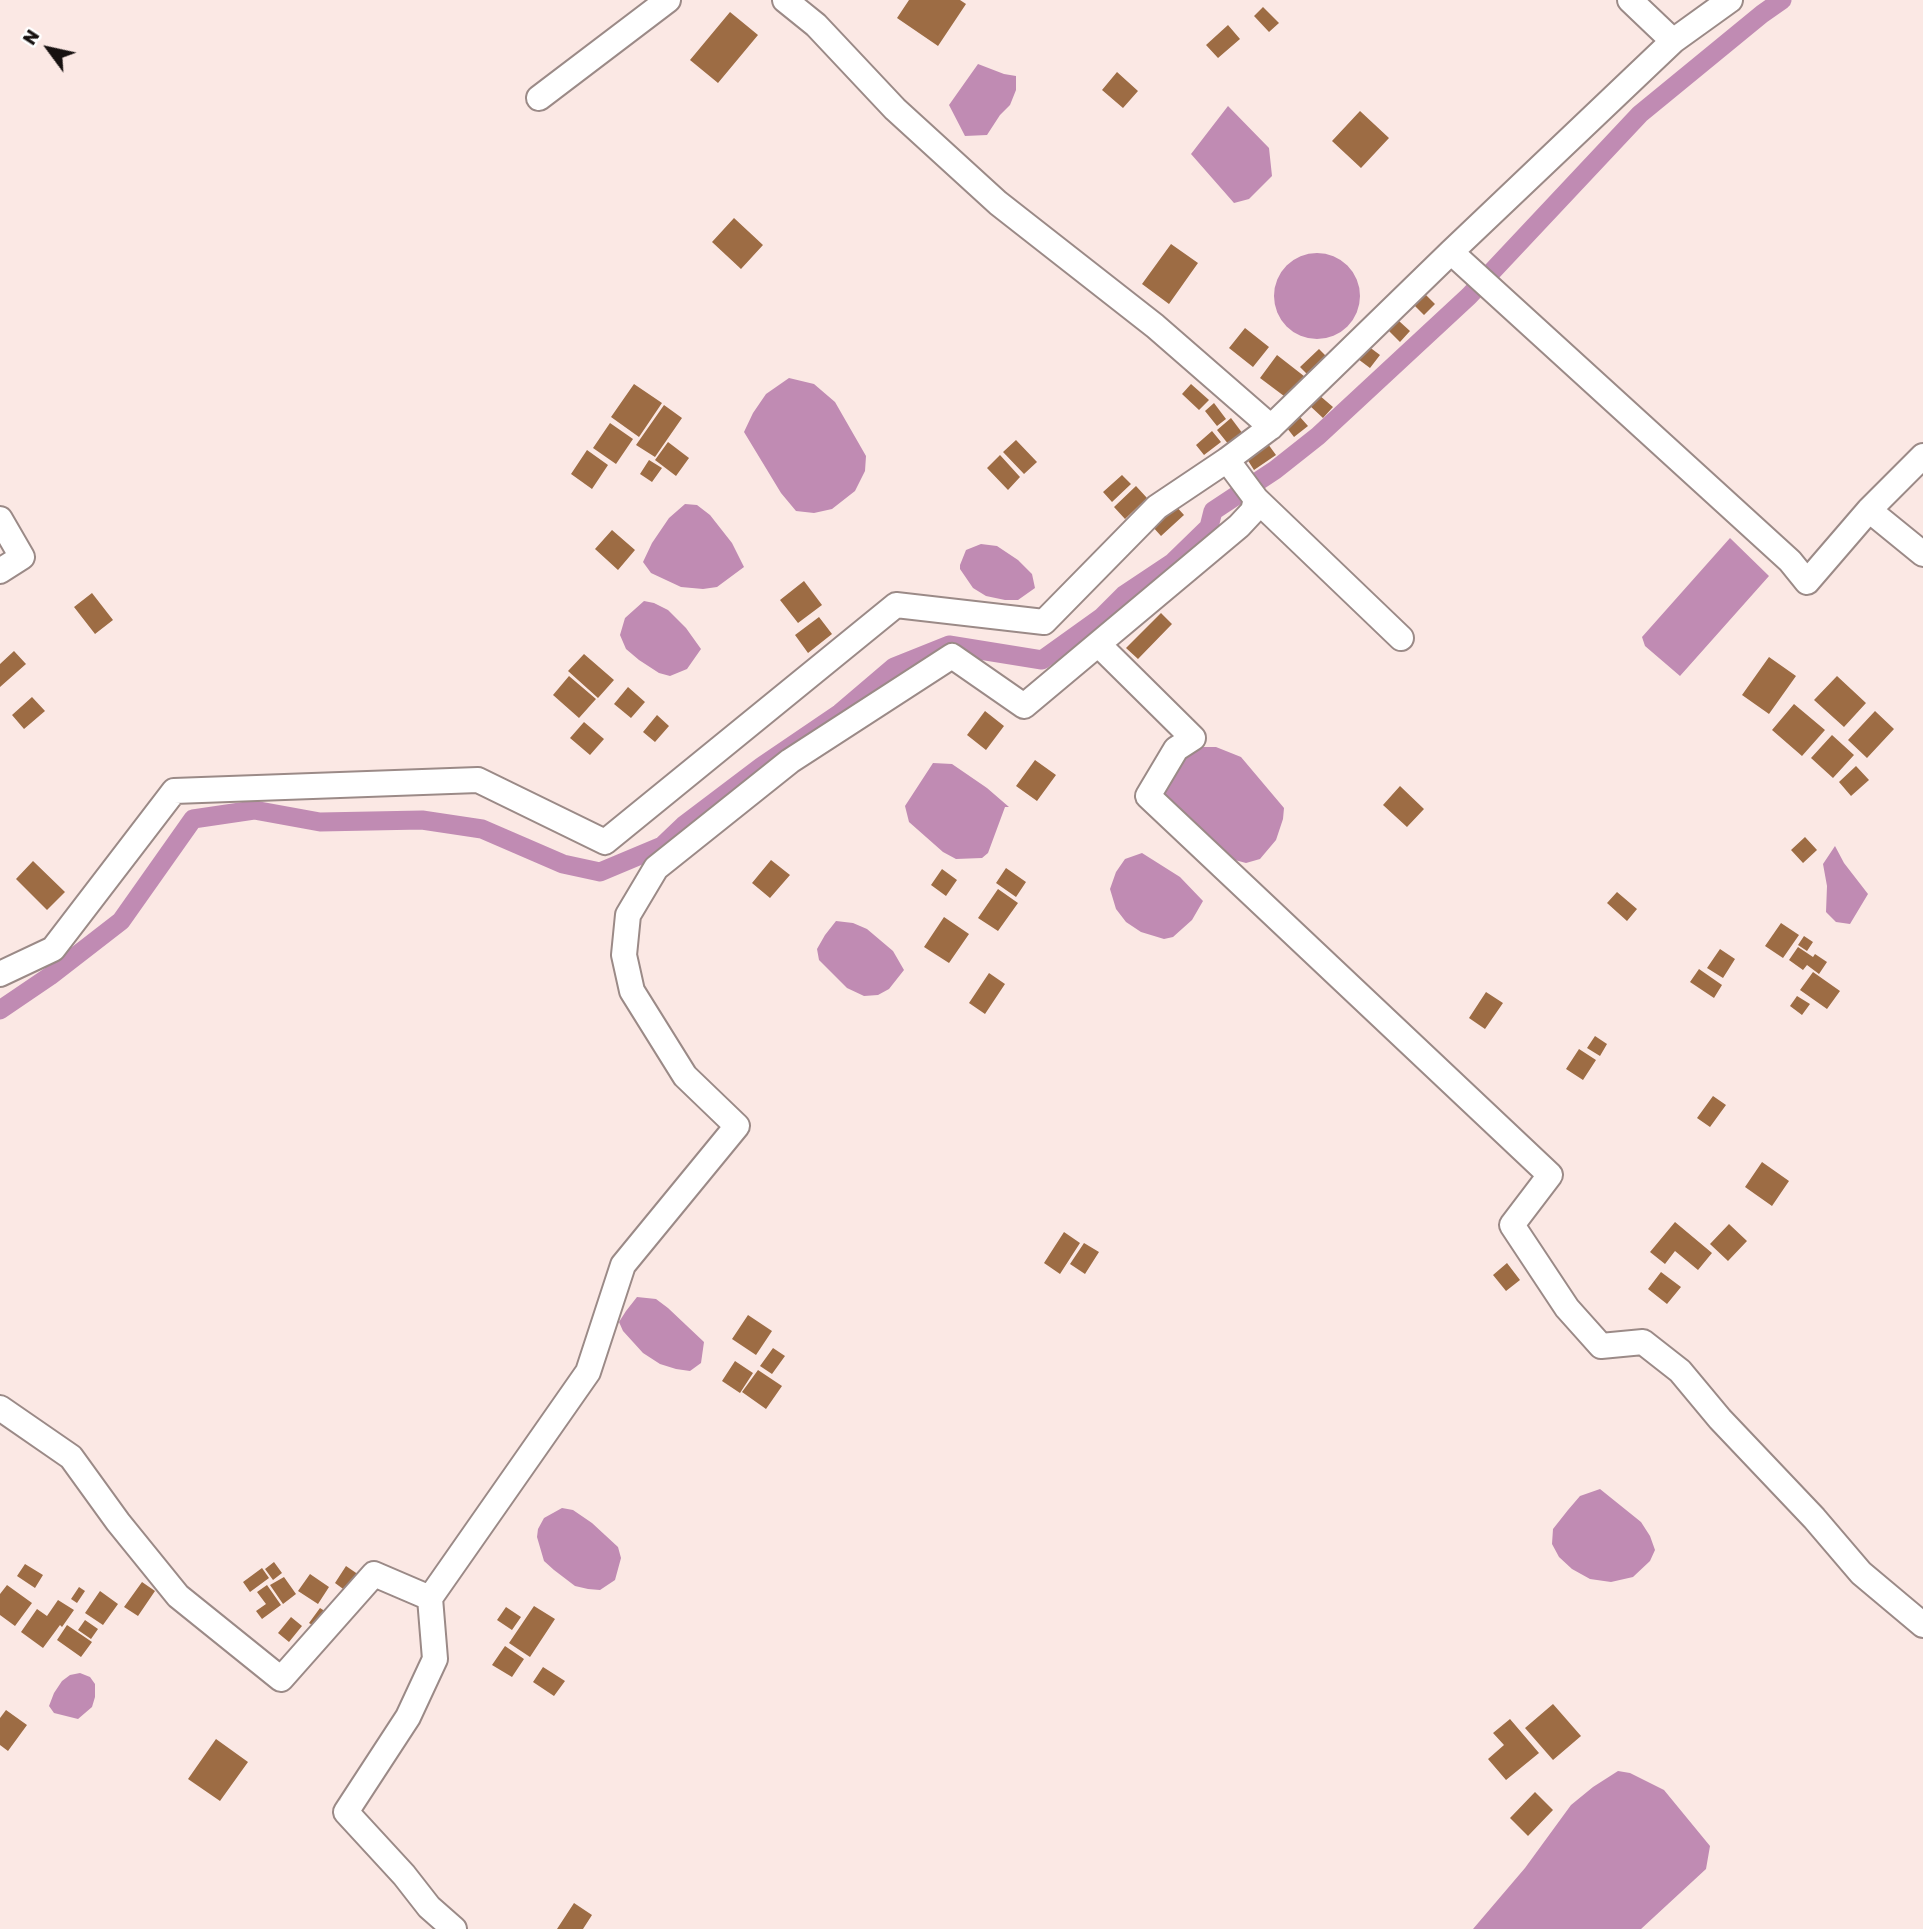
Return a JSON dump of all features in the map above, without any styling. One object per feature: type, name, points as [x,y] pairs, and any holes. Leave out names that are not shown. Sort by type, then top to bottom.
[{"type":"street","points":[[539,98],[668,0]]},
{"type":"street","points":[[785,0],[816,26],[895,109],[998,203],[1155,326],[1271,427]]},
{"type":"street","points":[[1630,0],[1672,41]]},
{"type":"street","points":[[0,974],[53,949],[174,791],[478,780],[605,842],[896,605],[1044,622],[1157,507],[1228,463],[1271,427],[1672,41],[1730,0]]},
{"type":"street","points":[[1451,251],[1790,561],[1807,582],[1869,510],[1923,456]]},
{"type":"street","points":[[1228,463],[1256,499],[1401,638]]},
{"type":"street","points":[[454,1929],[429,1907],[404,1875],[346,1812],[408,1717],[435,1659],[430,1598],[588,1372],[623,1265],[737,1126],[685,1076],[632,991],[624,955],[628,915],[656,868],[790,761],[952,656],[1024,706],[1239,526],[1253,511],[1256,499]]},
{"type":"street","points":[[1869,510],[1923,554]]},
{"type":"street","points":[[0,519],[22,557],[0,571]]},
{"type":"street","points":[[1099,645],[1193,738],[1176,750],[1148,796],[1550,1175],[1512,1225],[1567,1308],[1601,1346],[1643,1342],[1680,1371],[1720,1419],[1814,1517],[1861,1573],[1923,1625]]},
{"type":"street","points":[[0,1408],[72,1457],[118,1522],[178,1596],[281,1679],[374,1574],[430,1598]]},
{"type":"shaded area","points":[[978,64],[1016,76],[1016,90],[1010,105],[987,135],[965,136],[949,105]]},
{"type":"shaded area","points":[[1228,106],[1269,148],[1272,176],[1249,199],[1234,203],[1191,154]]},
{"type":"shaded area","points":[[1317,253],[1334,256],[1353,272],[1360,296],[1357,313],[1341,332],[1317,339],[1300,336],[1281,320],[1274,296],[1277,279],[1293,260]]},
{"type":"shaded area","points":[[789,378],[814,384],[835,402],[866,456],[865,471],[855,491],[832,509],[814,513],[796,511],[781,493],[744,432],[766,394]]},
{"type":"shaded area","points":[[685,504],[697,505],[710,515],[732,543],[744,567],[717,587],[681,587],[651,573],[643,562],[669,518]]},
{"type":"shaded area","points":[[1730,538],[1769,576],[1680,676],[1645,646],[1642,637]]},
{"type":"shaded area","points":[[981,544],[997,546],[1018,560],[1032,574],[1035,588],[1018,600],[1005,600],[986,596],[973,588],[960,565],[966,550]]},
{"type":"shaded area","points":[[644,601],[668,610],[686,628],[701,649],[687,669],[670,676],[659,673],[626,649],[620,635],[625,618]]},
{"type":"shaded area","points":[[1198,747],[1216,747],[1241,757],[1284,808],[1276,840],[1260,859],[1246,863],[1231,859],[1164,796],[1164,782],[1184,755]]},
{"type":"shaded area","points":[[933,763],[952,764],[1009,807],[1005,807],[988,853],[982,858],[956,859],[943,852],[909,822],[905,806]]},
{"type":"shaded area","points":[[1835,846],[1844,863],[1868,894],[1850,924],[1836,922],[1826,912],[1827,886],[1823,864]]},
{"type":"shaded area","points":[[1142,853],[1180,877],[1203,901],[1192,920],[1173,937],[1164,939],[1141,932],[1126,922],[1116,909],[1110,889],[1116,872],[1125,859]]},
{"type":"shaded area","points":[[836,921],[853,923],[867,929],[893,951],[904,970],[889,989],[878,995],[864,996],[847,988],[819,960],[817,949]]},
{"type":"shaded area","points":[[637,1297],[656,1299],[704,1342],[701,1363],[690,1371],[676,1369],[660,1364],[643,1353],[623,1331],[619,1322]]},
{"type":"shaded area","points":[[1600,1489],[1641,1522],[1650,1536],[1655,1550],[1650,1561],[1633,1577],[1611,1582],[1590,1579],[1572,1569],[1559,1557],[1552,1544],[1553,1529],[1580,1496]]},
{"type":"shaded area","points":[[562,1508],[573,1510],[592,1523],[618,1547],[621,1558],[615,1580],[600,1590],[575,1586],[544,1561],[537,1537],[538,1529],[544,1518]]},
{"type":"shaded area","points":[[80,1673],[90,1677],[95,1684],[92,1707],[78,1719],[54,1713],[49,1706],[54,1693],[62,1681],[70,1675]]},
{"type":"shaded area","points":[[1618,1771],[1630,1773],[1664,1790],[1710,1846],[1706,1869],[1641,1929],[1473,1929],[1525,1868],[1571,1805]]},
{"type":"building","points":[[909,0],[960,0],[966,4],[938,46],[897,18]]},
{"type":"building","points":[[1263,7],[1279,23],[1269,32],[1254,16]]},
{"type":"building","points":[[730,12],[758,35],[718,83],[690,60]]},
{"type":"building","points":[[1228,25],[1240,39],[1218,58],[1206,45]]},
{"type":"building","points":[[1117,72],[1138,91],[1123,108],[1102,90]]},
{"type":"building","points":[[1360,111],[1389,138],[1361,168],[1332,141]]},
{"type":"building","points":[[734,218],[763,245],[741,269],[712,242]]},
{"type":"building","points":[[1171,244],[1198,263],[1169,304],[1142,284]]},
{"type":"building","points":[[1425,294],[1435,304],[1424,315],[1414,305]]},
{"type":"building","points":[[1399,321],[1410,331],[1400,342],[1389,331]]},
{"type":"building","points":[[1245,328],[1269,347],[1253,367],[1229,348]]},
{"type":"building","points":[[1368,346],[1380,355],[1370,368],[1358,359]]},
{"type":"building","points":[[1319,349],[1329,359],[1310,377],[1300,367]]},
{"type":"building","points":[[1277,355],[1309,380],[1292,402],[1260,378]]},
{"type":"building","points":[[634,384],[662,403],[639,437],[611,417]]},
{"type":"building","points":[[1191,384],[1209,400],[1199,410],[1182,394]]},
{"type":"building","points":[[1319,395],[1333,407],[1323,418],[1309,405]]},
{"type":"building","points":[[1214,403],[1226,419],[1217,426],[1205,411]]},
{"type":"building","points":[[664,405],[682,418],[655,457],[636,445]]},
{"type":"building","points":[[1300,417],[1308,426],[1294,437],[1287,428]]},
{"type":"building","points":[[1231,418],[1243,434],[1229,445],[1217,430]]},
{"type":"building","points":[[610,423],[633,439],[616,464],[593,448]]},
{"type":"building","points":[[1212,431],[1221,442],[1204,455],[1196,445]]},
{"type":"building","points":[[1016,440],[1037,462],[1024,474],[1003,452]]},
{"type":"building","points":[[668,442],[689,458],[676,476],[655,460]]},
{"type":"building","points":[[1268,444],[1276,455],[1254,470],[1247,459]]},
{"type":"building","points":[[587,450],[608,465],[592,489],[571,474]]},
{"type":"building","points":[[1000,455],[1020,477],[1008,490],[987,468]]},
{"type":"building","points":[[649,460],[662,468],[652,482],[640,474]]},
{"type":"building","points":[[1122,475],[1131,484],[1112,502],[1103,492]]},
{"type":"building","points":[[1136,486],[1147,498],[1125,519],[1114,507]]},
{"type":"building","points":[[1175,505],[1184,515],[1161,536],[1152,526]]},
{"type":"building","points":[[612,530],[635,550],[618,570],[595,549]]},
{"type":"building","points":[[804,581],[822,605],[798,623],[780,600]]},
{"type":"building","points":[[92,593],[113,620],[95,634],[74,607]]},
{"type":"building","points":[[1161,613],[1172,624],[1138,659],[1126,648]]},
{"type":"building","points":[[819,617],[832,634],[808,653],[795,635]]},
{"type":"building","points":[[14,651],[26,664],[0,687],[0,664]]},
{"type":"building","points":[[584,654],[614,680],[598,698],[568,671]]},
{"type":"building","points":[[1769,657],[1796,676],[1769,714],[1742,695]]},
{"type":"building","points":[[569,676],[596,699],[579,718],[553,695]]},
{"type":"building","points":[[1837,676],[1866,703],[1844,727],[1814,700]]},
{"type":"building","points":[[628,687],[645,702],[631,718],[614,704]]},
{"type":"building","points":[[32,697],[45,711],[24,729],[12,715]]},
{"type":"building","points":[[1794,704],[1825,730],[1802,756],[1772,730]]},
{"type":"building","points":[[985,711],[1004,726],[986,750],[967,735]]},
{"type":"building","points":[[1875,711],[1894,729],[1867,758],[1848,740]]},
{"type":"building","points":[[657,715],[669,726],[655,742],[643,732]]},
{"type":"building","points":[[584,722],[604,739],[590,755],[570,738]]},
{"type":"building","points":[[1832,735],[1854,755],[1833,778],[1811,758]]},
{"type":"building","points":[[1035,760],[1056,775],[1037,801],[1016,786]]},
{"type":"building","points":[[1856,766],[1869,780],[1851,796],[1839,782]]},
{"type":"building","points":[[1400,786],[1424,809],[1407,827],[1383,805]]},
{"type":"building","points":[[1805,837],[1817,850],[1803,863],[1791,850]]},
{"type":"building","points":[[771,860],[790,875],[770,898],[752,883]]},
{"type":"building","points":[[33,861],[65,892],[47,910],[16,879]]},
{"type":"building","points":[[1006,868],[1026,882],[1016,897],[996,883]]},
{"type":"building","points":[[942,869],[957,880],[946,896],[931,885]]},
{"type":"building","points":[[998,889],[1018,903],[998,931],[978,918]]},
{"type":"building","points":[[1617,892],[1637,909],[1627,921],[1607,903]]},
{"type":"building","points":[[944,917],[969,934],[949,963],[924,947]]},
{"type":"building","points":[[1781,923],[1799,935],[1783,958],[1765,946]]},
{"type":"building","points":[[1804,936],[1813,942],[1807,951],[1798,945]]},
{"type":"building","points":[[1798,947],[1827,962],[1819,974],[1807,965],[1803,970],[1789,960]]},
{"type":"building","points":[[1720,949],[1735,959],[1723,978],[1707,968]]},
{"type":"building","points":[[1699,969],[1722,985],[1714,998],[1690,982]]},
{"type":"building","points":[[1813,972],[1840,991],[1827,1009],[1800,990]]},
{"type":"building","points":[[989,973],[1005,984],[985,1014],[969,1003]]},
{"type":"building","points":[[1486,992],[1503,1003],[1485,1029],[1469,1018]]},
{"type":"building","points":[[1797,996],[1810,1004],[1802,1015],[1790,1006]]},
{"type":"building","points":[[1595,1036],[1607,1044],[1600,1056],[1587,1048]]},
{"type":"building","points":[[1579,1049],[1596,1060],[1583,1080],[1566,1069]]},
{"type":"building","points":[[1713,1096],[1726,1105],[1710,1127],[1697,1118]]},
{"type":"building","points":[[1762,1162],[1789,1181],[1772,1206],[1745,1187]]},
{"type":"building","points":[[1675,1222],[1712,1253],[1698,1270],[1675,1251],[1665,1264],[1650,1252]]},
{"type":"building","points":[[1729,1224],[1747,1241],[1728,1261],[1710,1244]]},
{"type":"building","points":[[1064,1232],[1080,1243],[1060,1274],[1044,1263]]},
{"type":"building","points":[[1084,1243],[1099,1252],[1085,1274],[1070,1264]]},
{"type":"building","points":[[1507,1263],[1520,1280],[1506,1291],[1493,1275]]},
{"type":"building","points":[[1661,1272],[1681,1287],[1667,1304],[1648,1289]]},
{"type":"building","points":[[748,1315],[772,1331],[756,1355],[732,1339]]},
{"type":"building","points":[[773,1348],[785,1356],[772,1374],[760,1366]]},
{"type":"building","points":[[735,1361],[753,1373],[740,1393],[722,1381]]},
{"type":"building","points":[[758,1370],[782,1386],[766,1409],[742,1392]]},
{"type":"building","points":[[274,1562],[282,1573],[273,1580],[265,1569]]},
{"type":"building","points":[[25,1564],[43,1575],[35,1588],[17,1576]]},
{"type":"building","points":[[346,1566],[362,1577],[350,1594],[335,1583]]},
{"type":"building","points":[[262,1568],[269,1578],[250,1592],[243,1582]]},
{"type":"building","points":[[310,1574],[329,1587],[318,1604],[298,1591]]},
{"type":"building","points":[[284,1577],[296,1594],[283,1604],[270,1585]]},
{"type":"building","points":[[142,1582],[155,1591],[138,1616],[124,1607]]},
{"type":"building","points":[[7,1585],[32,1603],[15,1626],[0,1615],[0,1594]]},
{"type":"building","points":[[267,1585],[281,1605],[262,1619],[256,1611],[266,1604],[257,1592]]},
{"type":"building","points":[[79,1587],[85,1591],[77,1603],[71,1599]]},
{"type":"building","points":[[100,1591],[118,1604],[103,1625],[85,1613]]},
{"type":"building","points":[[58,1600],[74,1610],[43,1648],[21,1632],[37,1609],[47,1616]]},
{"type":"building","points":[[534,1606],[555,1619],[530,1657],[509,1643]]},
{"type":"building","points":[[506,1607],[521,1617],[512,1630],[497,1620]]},
{"type":"building","points":[[320,1608],[331,1615],[321,1630],[309,1623]]},
{"type":"building","points":[[291,1617],[302,1626],[289,1642],[278,1633]]},
{"type":"building","points":[[85,1620],[98,1629],[91,1639],[78,1630]]},
{"type":"building","points":[[67,1625],[92,1642],[81,1657],[57,1640]]},
{"type":"building","points":[[505,1646],[524,1659],[512,1677],[492,1665]]},
{"type":"building","points":[[543,1667],[565,1681],[554,1696],[533,1682]]},
{"type":"building","points":[[1553,1704],[1581,1736],[1553,1760],[1525,1728]]},
{"type":"building","points":[[6,1710],[27,1725],[8,1751],[0,1745],[0,1718]]},
{"type":"building","points":[[1510,1719],[1539,1753],[1506,1780],[1488,1759],[1504,1745],[1493,1733]]},
{"type":"building","points":[[216,1739],[248,1762],[220,1801],[188,1779]]},
{"type":"building","points":[[1535,1792],[1553,1810],[1528,1836],[1510,1818]]},
{"type":"building","points":[[574,1903],[592,1915],[583,1929],[557,1929]]},
{"type":"waterway","points":[[0,1010],[50,976],[121,921],[193,819],[254,810],[320,822],[422,820],[482,829],[563,864],[600,872],[662,846],[684,825],[762,766],[840,713],[894,667],[949,645],[1042,660],[1102,617],[1124,595],[1172,563],[1209,527],[1213,511],[1275,470],[1318,436],[1469,296],[1640,114],[1782,0]]}]
